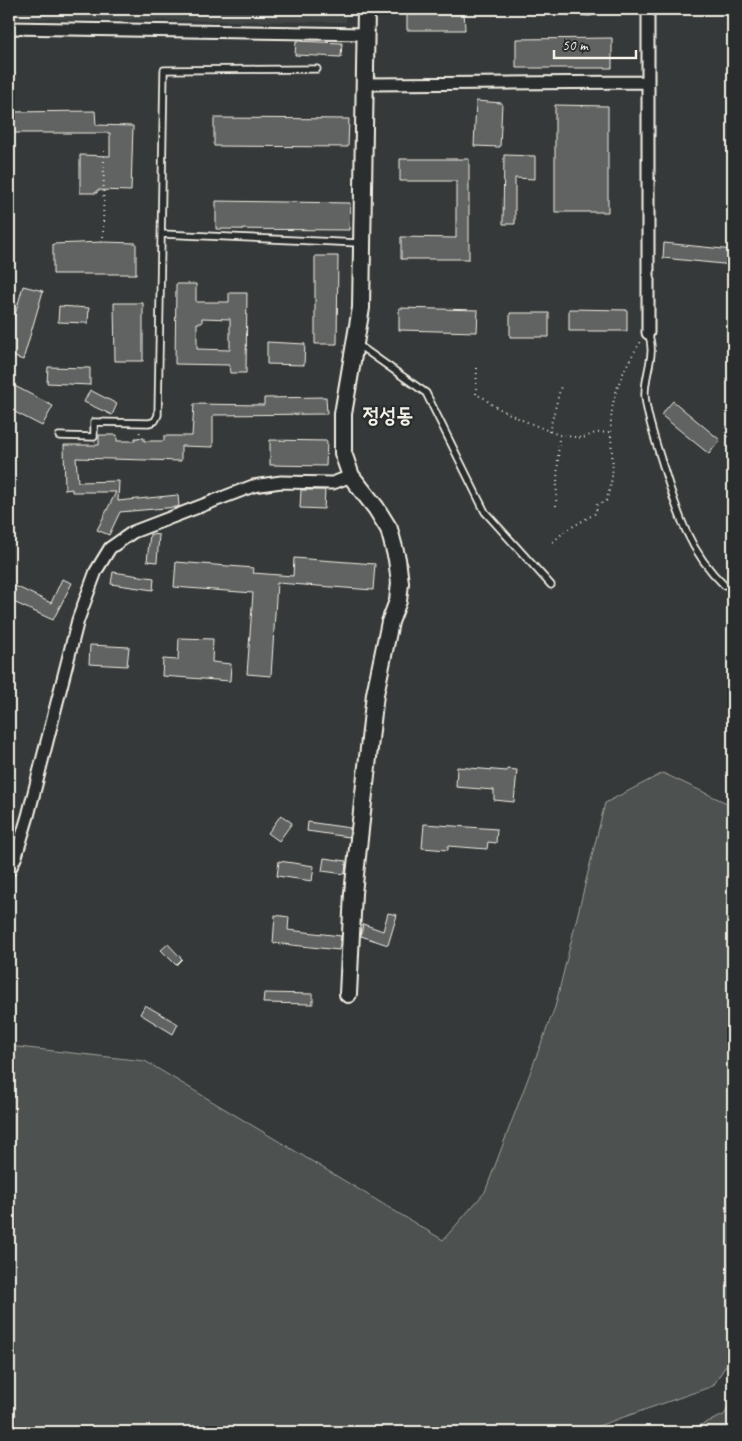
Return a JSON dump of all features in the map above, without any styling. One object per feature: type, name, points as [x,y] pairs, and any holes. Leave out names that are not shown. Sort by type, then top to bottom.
[{"type":"street","points":[[348,994],[353,893],[375,694],[390,622],[398,601],[400,583],[397,559],[389,529],[376,508],[351,476],[343,453],[343,414],[361,308],[366,9]]},
{"type":"street","points":[[648,9],[646,82],[648,333]]},
{"type":"street","points":[[9,28],[366,34]]},
{"type":"street","points":[[366,84],[646,82]]},
{"type":"street","points":[[9,871],[16,856],[28,816],[78,620],[96,571],[110,548],[133,532],[253,486],[281,482],[333,483],[351,476]]},
{"type":"lane","points":[[528,9],[590,12],[602,9]]},
{"type":"lane","points":[[60,436],[94,437],[94,422],[149,423],[155,421],[158,416],[164,70],[317,69]]},
{"type":"lane","points":[[162,234],[362,244]]},
{"type":"lane","points":[[648,333],[653,350],[645,388],[646,407],[670,490],[686,533],[696,552],[709,571],[724,585]]},
{"type":"lane","points":[[356,344],[426,393],[485,512],[551,585]]},
{"type":"path","points":[[103,242],[104,148]]},
{"type":"path","points":[[553,542],[565,531],[596,513],[597,505],[606,501],[614,473],[610,432],[613,402],[619,381],[648,333]]},
{"type":"path","points":[[477,368],[476,396],[549,432],[583,438],[595,433],[610,432]]},
{"type":"path","points":[[549,432],[560,386]]},
{"type":"path","points":[[556,506],[559,435]]},
{"type":"shaded area","points":[[9,9],[346,9],[346,22],[9,19]]},
{"type":"shaded area","points":[[663,773],[733,806],[733,1354],[713,1386],[581,1432],[9,1432],[9,1046],[145,1061],[443,1240],[485,1192],[555,1007],[605,803]]},
{"type":"shaded area","points":[[733,1399],[733,1432],[684,1432],[724,1415]]},
{"type":"building","points":[[407,9],[464,9],[465,30],[407,30]]},
{"type":"building","points":[[612,38],[612,68],[516,68],[516,39]]},
{"type":"building","points":[[296,41],[342,43],[341,57],[295,55]]},
{"type":"building","points":[[476,101],[502,103],[500,147],[474,146]]},
{"type":"building","points":[[555,105],[608,106],[608,212],[555,212]]},
{"type":"building","points":[[95,111],[96,125],[133,126],[131,191],[97,190],[97,193],[80,193],[80,155],[110,156],[110,133],[9,133],[9,112]]},
{"type":"building","points":[[214,118],[349,119],[348,147],[214,146]]},
{"type":"building","points":[[504,155],[535,156],[535,179],[515,178],[515,224],[503,224]]},
{"type":"building","points":[[400,159],[469,159],[469,259],[401,259],[401,237],[456,238],[456,181],[400,181]]},
{"type":"building","points":[[216,201],[350,203],[349,230],[216,229]]},
{"type":"building","points":[[136,243],[136,274],[53,274],[53,244]]},
{"type":"building","points":[[664,243],[733,250],[733,265],[663,258]]},
{"type":"building","points":[[315,256],[338,256],[337,344],[315,344]]},
{"type":"building","points":[[176,284],[196,284],[196,302],[229,302],[229,293],[247,293],[246,373],[230,373],[229,365],[175,364]],"holes":[[[202,318],[230,319],[230,350],[197,349],[197,323],[202,323]]]},
{"type":"building","points":[[23,286],[43,291],[23,360],[9,355],[9,336]]},
{"type":"building","points":[[114,303],[143,303],[143,361],[115,361]]},
{"type":"building","points":[[59,306],[89,308],[88,323],[58,322]]},
{"type":"building","points":[[399,308],[478,310],[477,332],[399,330]]},
{"type":"building","points":[[569,309],[627,310],[627,331],[569,331]]},
{"type":"building","points":[[510,313],[549,313],[549,337],[510,337]]},
{"type":"building","points":[[267,342],[305,344],[304,365],[267,364]]},
{"type":"building","points":[[48,367],[90,368],[90,385],[47,383]]},
{"type":"building","points":[[9,383],[53,406],[42,426],[9,409]]},
{"type":"building","points":[[90,390],[117,404],[112,415],[84,402]]},
{"type":"building","points":[[326,397],[327,414],[213,415],[213,447],[181,446],[181,461],[76,458],[78,482],[119,481],[118,501],[178,495],[179,506],[177,507],[120,512],[109,535],[97,530],[116,492],[72,492],[72,489],[65,490],[64,445],[99,445],[99,435],[117,435],[117,441],[135,441],[135,438],[144,438],[144,441],[164,441],[164,436],[192,436],[194,404],[264,405],[264,398]]},
{"type":"building","points":[[673,401],[720,440],[709,454],[661,415]]},
{"type":"building","points":[[270,440],[327,441],[326,466],[270,465]]},
{"type":"building","points":[[301,490],[325,490],[324,509],[300,508]]},
{"type":"building","points":[[150,534],[159,535],[157,562],[147,561]]},
{"type":"building","points":[[294,558],[375,564],[373,590],[277,583],[271,676],[247,674],[253,593],[174,587],[176,562],[254,568],[253,573],[293,576]]},
{"type":"building","points":[[113,572],[154,578],[153,590],[111,584]]},
{"type":"building","points":[[62,579],[72,583],[53,620],[9,600],[9,583],[51,603]]},
{"type":"building","points":[[179,638],[213,639],[212,662],[231,664],[230,681],[162,676],[163,659],[178,660]]},
{"type":"building","points":[[90,645],[129,647],[127,666],[89,664]]},
{"type":"building","points":[[457,767],[517,770],[514,802],[494,800],[494,790],[456,787]]},
{"type":"building","points":[[281,815],[292,823],[279,841],[268,833]]},
{"type":"building","points":[[308,822],[350,828],[349,837],[307,831]]},
{"type":"building","points":[[424,824],[497,829],[496,843],[488,842],[487,849],[448,846],[448,850],[422,848]]},
{"type":"building","points":[[324,858],[346,861],[345,874],[322,871]]},
{"type":"building","points":[[279,861],[314,866],[312,881],[277,876]]},
{"type":"building","points":[[388,913],[397,915],[388,945],[361,936],[363,924],[383,931]]},
{"type":"building","points":[[275,915],[289,917],[288,930],[341,936],[339,950],[273,943]]},
{"type":"building","points":[[168,944],[182,959],[176,965],[161,950]]},
{"type":"building","points":[[264,993],[313,994],[313,1004],[263,1003]]},
{"type":"building","points":[[145,1005],[178,1024],[173,1034],[140,1014]]},
{"type":"district","name":"정성동","points":[[388,415]]}]
